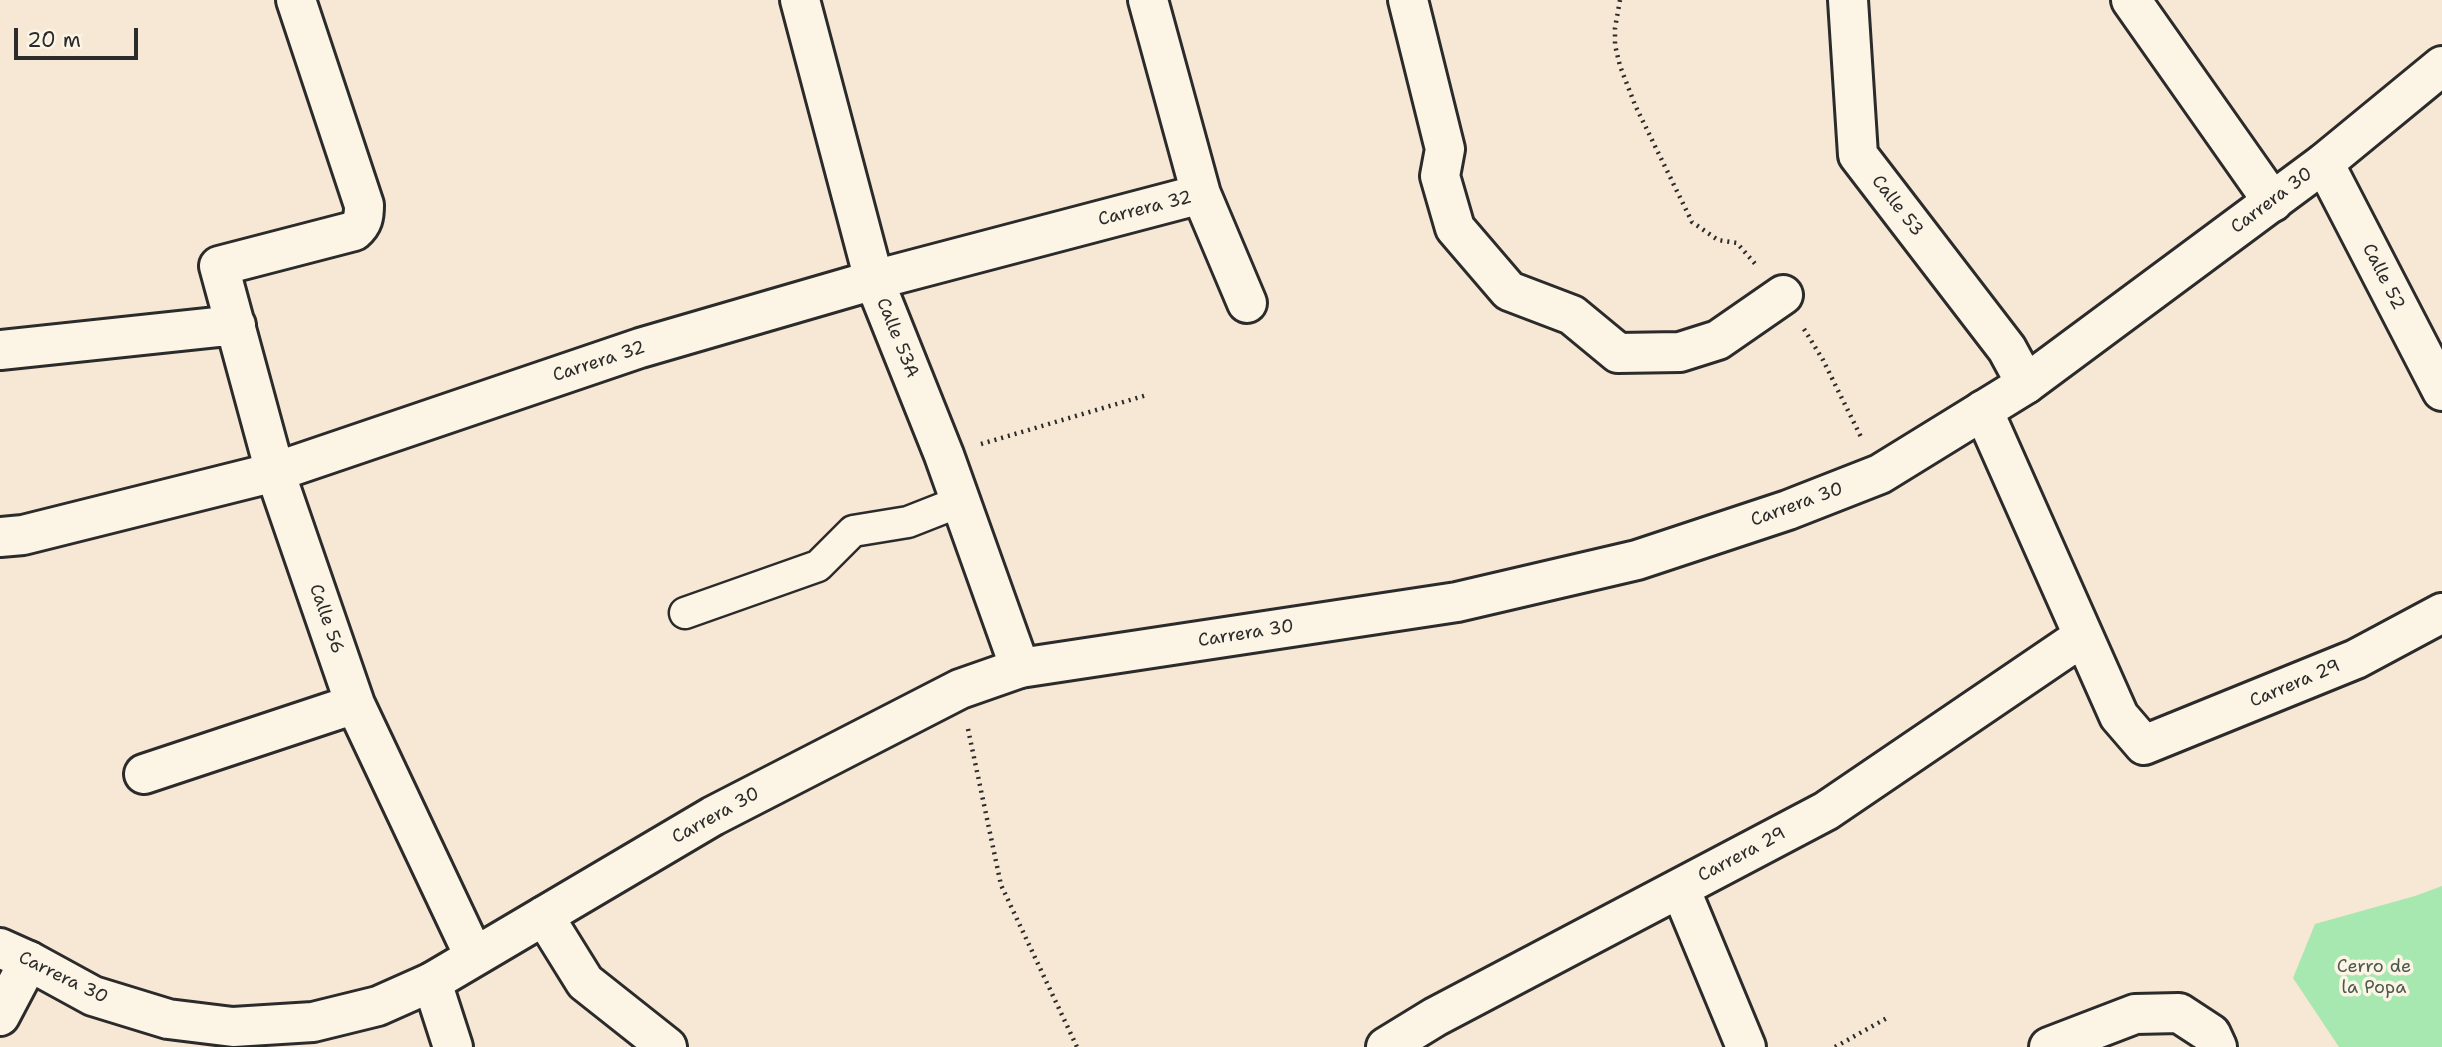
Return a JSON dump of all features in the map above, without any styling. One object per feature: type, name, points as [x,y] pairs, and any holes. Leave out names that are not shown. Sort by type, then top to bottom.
[{"type":"street","name":"Calle 56","points":[[296,0],[365,205],[365,216],[354,231],[219,266],[275,472],[355,704],[474,956]]},
{"type":"street","name":"Calle 53A","points":[[800,0],[874,280],[944,455],[1020,668]]},
{"type":"street","points":[[1148,0],[1201,194],[1247,303]]},
{"type":"street","points":[[1408,0],[1445,149],[1440,176],[1455,228],[1509,291],[1572,315],[1618,353],[1680,352],[1718,340],[1783,295]]},
{"type":"street","name":"Calle 53","points":[[1848,0],[1858,155],[2007,349],[2026,384]]},
{"type":"street","points":[[2131,0],[2273,202]]},
{"type":"street","name":"Carrera 30","points":[[15,954],[93,996],[233,1037],[378,1006],[432,982],[713,816],[960,689],[1020,668],[1457,602],[1637,560],[1788,510],[1880,474],[2026,384],[2324,163],[2442,65]]},
{"type":"street","name":"Calle 52","points":[[2324,163],[2442,391]]},
{"type":"street","name":"Carrera 32","points":[[0,537],[23,535],[275,472],[640,348],[874,280],[1201,194]]},
{"type":"street","points":[[0,350],[236,325]]},
{"type":"street","points":[[1983,410],[2082,637]]},
{"type":"street","points":[[685,613],[818,566],[853,531],[908,522],[959,502]]},
{"type":"street","name":"Carrera 29","points":[[1386,1047],[1435,1017],[1826,811],[2082,637],[2119,716],[2144,745],[2356,659],[2442,613]]},
{"type":"street","points":[[144,774],[355,704]]},
{"type":"street","points":[[1680,888],[1746,1047]]},
{"type":"street","points":[[544,916],[585,982],[667,1047]]},
{"type":"street","points":[[0,1016],[15,954]]},
{"type":"street","points":[[432,982],[453,1047]]},
{"type":"street","points":[[2049,1047],[2135,1014],[2179,1013],[2210,1034],[2217,1047]]},
{"type":"path","points":[[1620,0],[1615,28],[1615,46],[1620,66],[1647,130],[1692,222],[1718,240],[1737,243],[1783,295],[1823,360],[1880,474]]},
{"type":"path","points":[[944,455],[1147,395]]},
{"type":"path","points":[[960,689],[1001,885],[1077,1047]]},
{"type":"path","points":[[1835,1047],[1887,1018]]},
{"type":"green space","name":"Cerro de la Popa","points":[[2442,886],[2442,1047],[2339,1047],[2293,978],[2315,924]]}]
